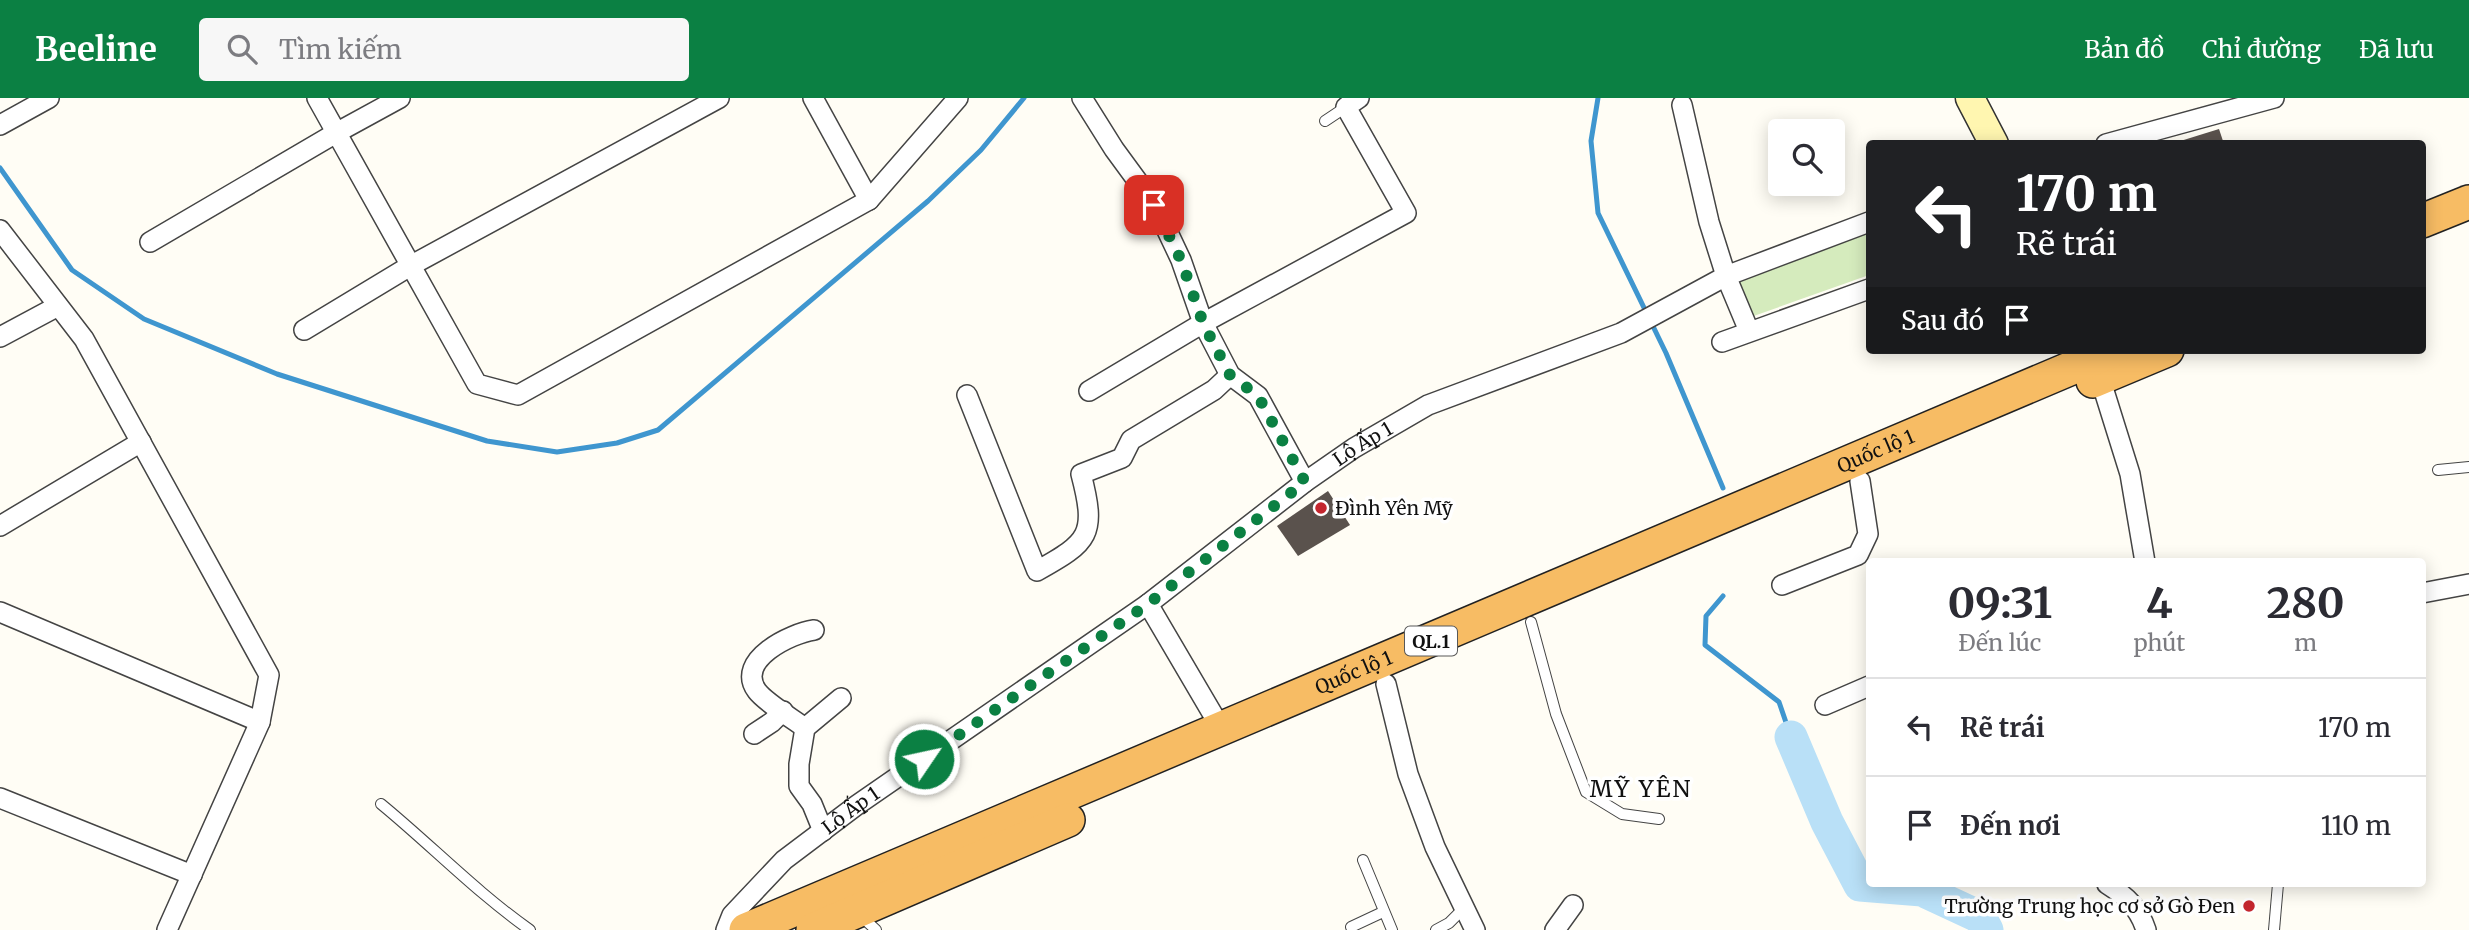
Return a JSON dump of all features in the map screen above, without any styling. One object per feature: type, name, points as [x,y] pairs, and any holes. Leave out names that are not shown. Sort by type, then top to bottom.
[{"type":"highway","points":[[2426,219],[2469,201]]},
{"type":"highway","points":[[2426,242],[2469,225]]},
{"type":"highway","name":"Quốc lộ 1","points":[[746,930],[2099,359],[2137,354]]},
{"type":"highway","name":"Quốc lộ 1","points":[[813,930],[866,921],[1386,684],[1860,481],[2099,359]]},
{"type":"main road","points":[[1970,98],[1992,140]]},
{"type":"street","points":[[0,125],[49,98]]},
{"type":"street","points":[[317,98],[477,384],[518,395],[869,200],[958,98]]},
{"type":"street","points":[[150,242],[400,98]]},
{"type":"street","points":[[304,330],[411,266],[719,98]]},
{"type":"street","points":[[813,98],[869,200]]},
{"type":"street","points":[[1082,98],[1154,205],[1181,260],[1203,323],[1230,375],[1258,396],[1305,482]]},
{"type":"street","points":[[2120,140],[2274,98]]},
{"type":"street","points":[[1089,391],[1203,323],[1406,213],[1353,103]]},
{"type":"street","points":[[1682,105],[1709,222],[1726,275],[1749,331]]},
{"type":"street","name":"Lộ Ấp 1","points":[[726,930],[732,915],[784,860],[1148,604],[1305,482],[1354,448],[1428,405],[1620,333],[1726,275],[1866,223]]},
{"type":"street","points":[[0,230],[84,339],[269,675],[260,722],[167,930]]},
{"type":"street","points":[[1722,342],[1866,290]]},
{"type":"street","points":[[0,337],[58,306]]},
{"type":"street","points":[[2099,359],[2130,474],[2144,558]]},
{"type":"street","points":[[967,395],[1037,571],[1069,553],[1086,536],[1088,524],[1081,474],[1122,458],[1131,440],[1214,390],[1230,375]]},
{"type":"street","points":[[0,526],[141,442]]},
{"type":"street","points":[[1782,585],[1858,555],[1868,534],[1860,481]]},
{"type":"street","points":[[2426,592],[2469,584]]},
{"type":"street","points":[[1148,604],[1222,730]]},
{"type":"street","points":[[0,612],[260,722]]},
{"type":"street","points":[[805,728],[757,691],[753,680],[755,668],[762,655],[785,638],[814,630]]},
{"type":"street","points":[[1386,684],[1408,775],[1435,847],[1475,930]]},
{"type":"street","points":[[1825,705],[1866,687]]},
{"type":"street","points":[[823,831],[812,804],[799,786],[799,764],[805,728],[841,698]]},
{"type":"street","points":[[754,734],[783,711]]},
{"type":"street","points":[[0,798],[192,875]]},
{"type":"street","points":[[2112,887],[2130,899],[2146,930]]},
{"type":"street","points":[[1558,929],[1573,905]]},
{"type":"lane","points":[[1325,121],[1353,103]]},
{"type":"lane","points":[[2438,470],[2469,467]]},
{"type":"lane","points":[[1531,622],[1556,714],[1586,792],[1622,814],[1659,819]]},
{"type":"lane","points":[[381,804],[413,830],[461,877],[530,930]]},
{"type":"lane","points":[[1363,860],[1392,930]]},
{"type":"lane","points":[[2274,930],[2278,887]]},
{"type":"lane","points":[[1436,930],[1449,923],[1463,909]]},
{"type":"lane","points":[[1351,927],[1383,912]]},
{"type":"green space","points":[[1866,227],[1866,276],[1748,318],[1734,276]]},
{"type":"building","points":[[2219,129],[2223,140],[2184,140]]},
{"type":"building","name":"Đình Yên Mỹ","points":[[1328,491],[1350,525],[1298,556],[1277,526]]},
{"type":"waterway","points":[[0,168],[72,270],[144,319],[277,374],[487,441],[557,452],[617,443],[658,430],[928,201],[981,150],[1024,98]]},
{"type":"waterway","points":[[1598,98],[1591,141],[1598,213],[1666,353],[1723,488]]},
{"type":"waterway","points":[[1723,596],[1706,616],[1705,645],[1779,702],[1791,737]]},
{"type":"waterway","points":[[1791,737],[1827,822],[1860,885],[1866,885]]},
{"type":"waterway","points":[[1885,887],[1922,890],[1980,917],[1987,930]]},
{"type":"place","name":"Đình Yên Mỹ","points":[[1321,508]]},
{"type":"place","name":"Trường Trung học cơ sở Gò Đen","points":[[2249,906]]},
{"type":"district","name":"MỸ YÊN","points":[[1641,788]]},
{"type":"route","points":[[924,759],[1148,604],[1305,482],[1258,396],[1230,375],[1203,323],[1181,260],[1154,205]]}]
